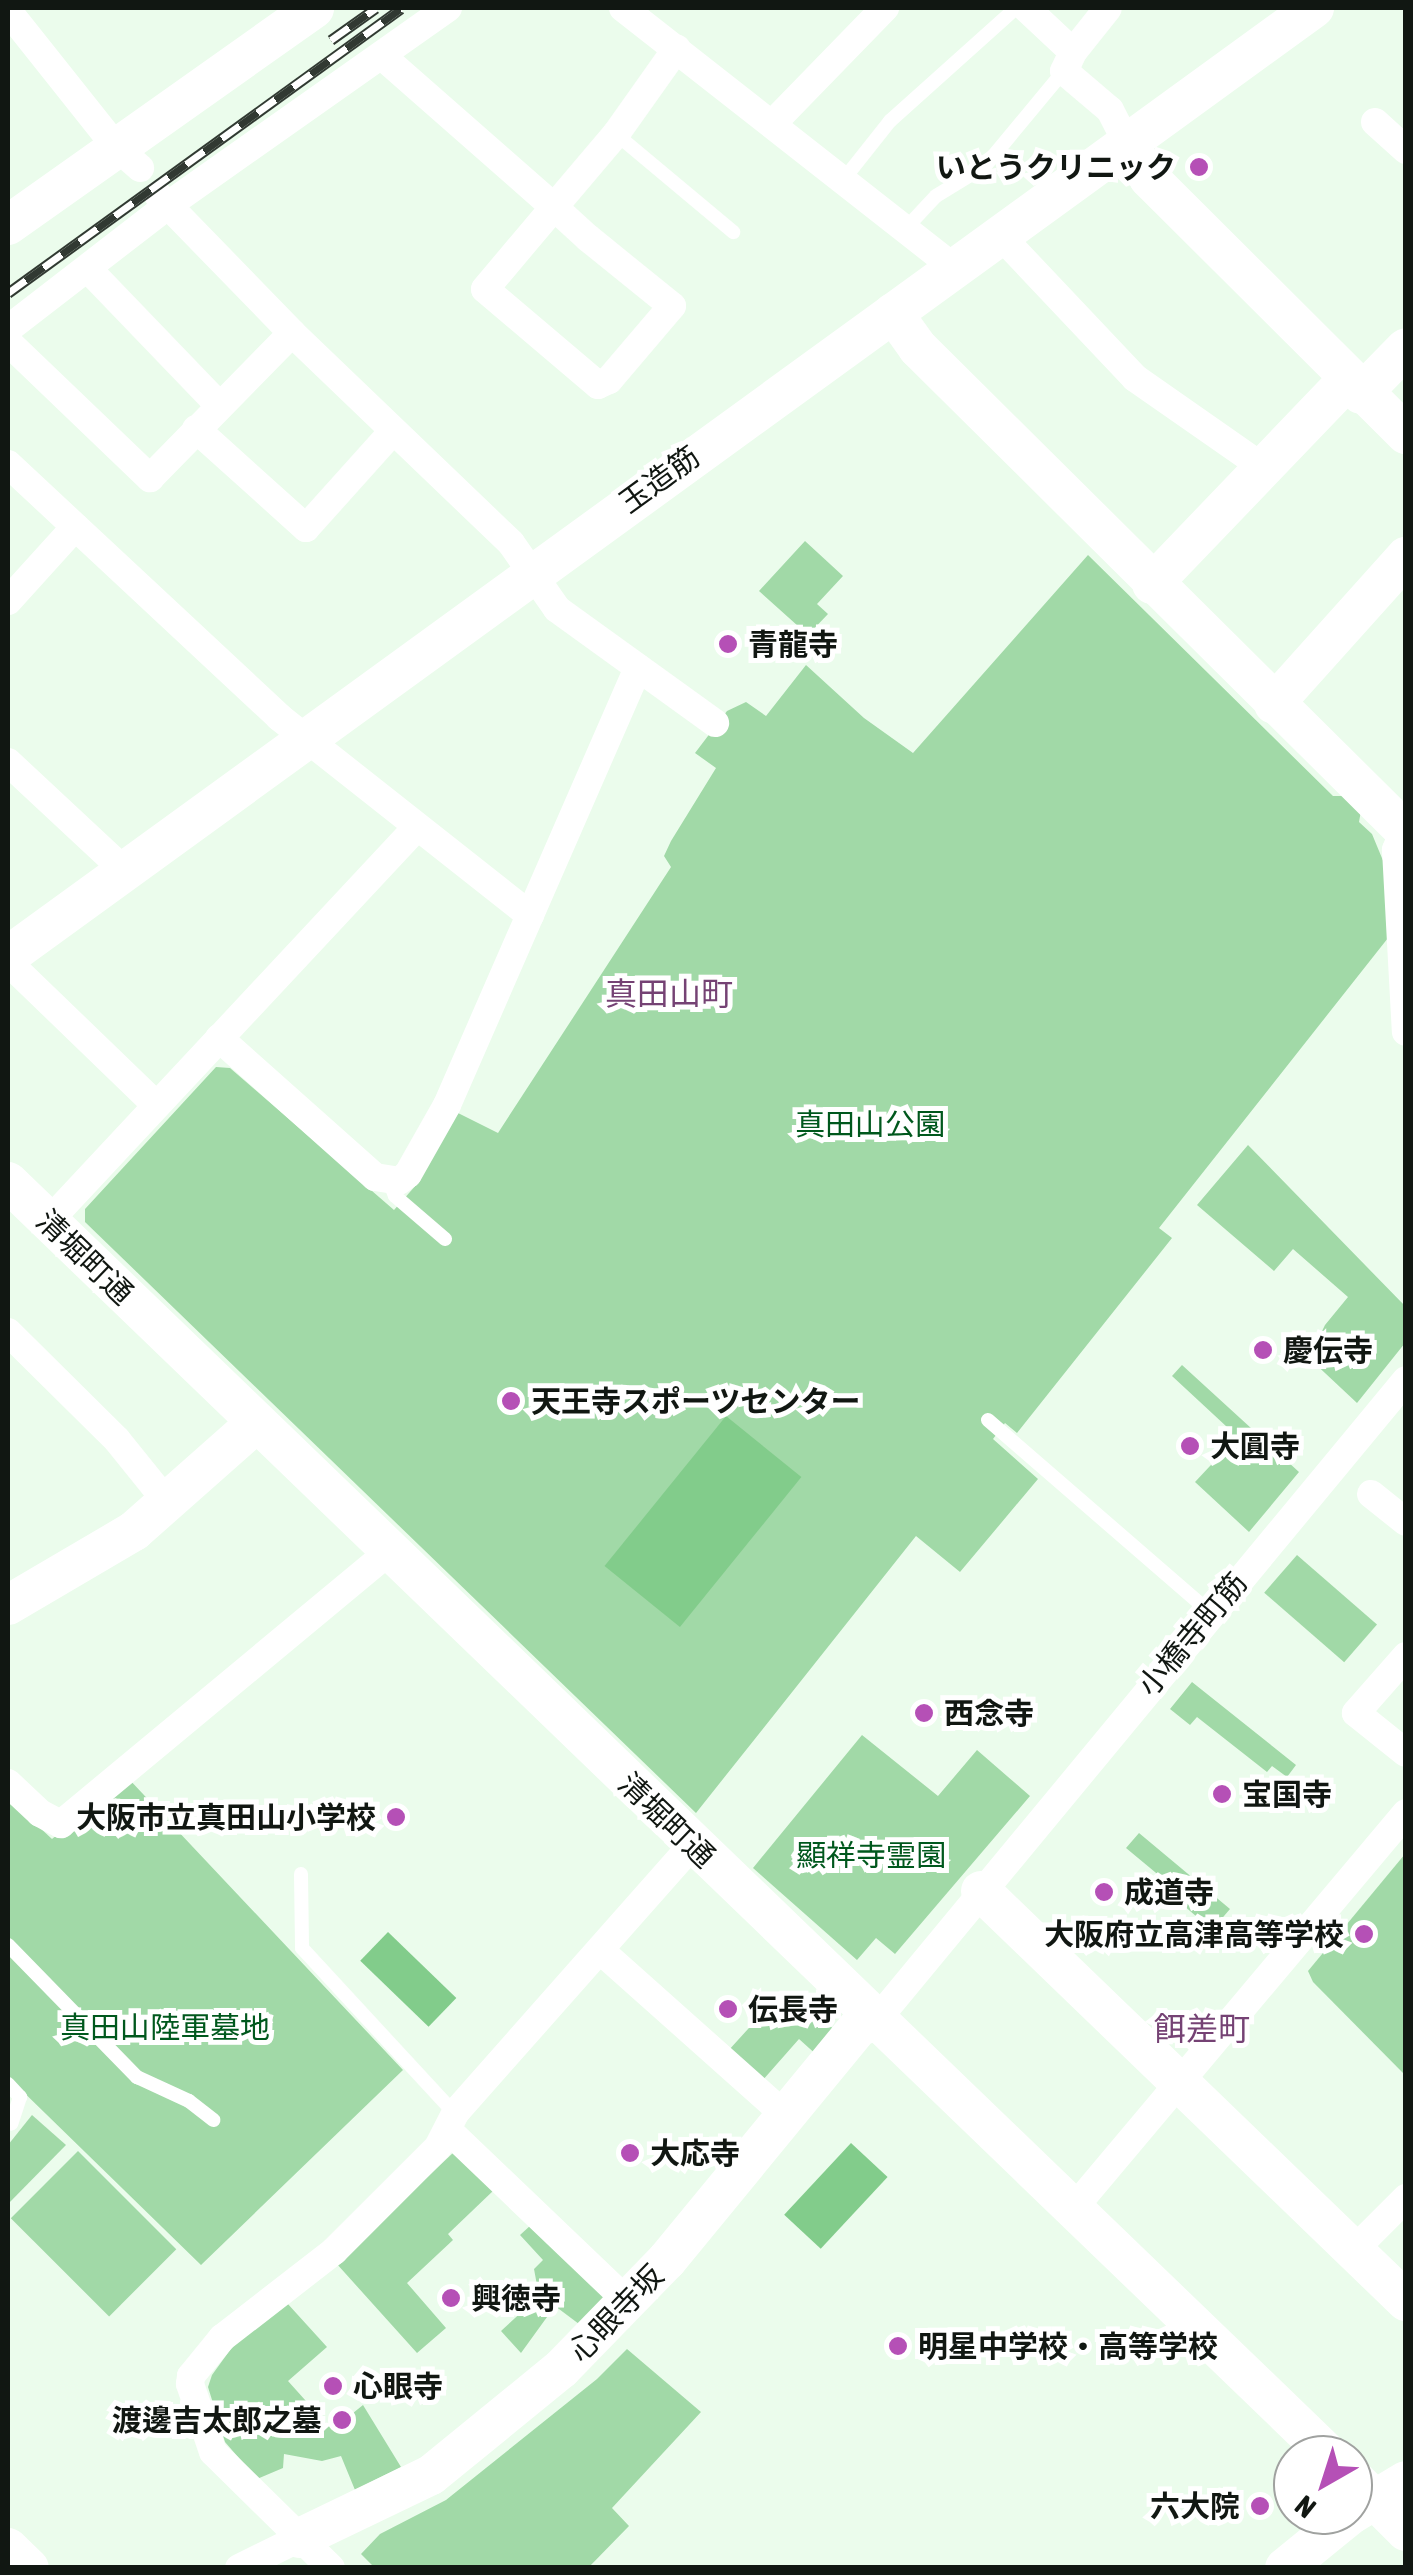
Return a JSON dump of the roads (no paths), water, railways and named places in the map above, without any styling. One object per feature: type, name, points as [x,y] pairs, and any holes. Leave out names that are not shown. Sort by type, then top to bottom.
[{"type":"street","points":[[8,329],[88,270],[163,200],[448,8]]},
{"type":"street","points":[[623,8],[954,267]]},
{"type":"street","points":[[773,124],[885,8]]},
{"type":"street","points":[[1026,8],[1110,110],[1150,178],[1354,387],[1406,434]]},
{"type":"street","points":[[1068,62],[1108,8]]},
{"type":"street","name":"玉造筋","points":[[8,959],[304,738],[1314,8]]},
{"type":"street","points":[[8,12],[128,157]]},
{"type":"street","points":[[8,225],[128,157],[301,12]]},
{"type":"street","points":[[382,56],[554,208],[672,306],[604,384],[598,385],[485,289],[554,208],[616,134],[676,48]]},
{"type":"street","points":[[1376,122],[1406,150]]},
{"type":"street","points":[[163,200],[392,432],[511,542],[557,609],[715,723]]},
{"type":"street","points":[[998,233],[1134,378],[1175,411],[1261,466]]},
{"type":"street","points":[[88,270],[219,405]]},
{"type":"street","points":[[893,313],[918,348],[1152,584],[1405,829],[1396,850],[1406,1032]]},
{"type":"street","points":[[8,342],[150,478],[292,333]]},
{"type":"street","points":[[1152,584],[1261,466],[1406,348]]},
{"type":"street","points":[[196,429],[306,528],[392,432]]},
{"type":"street","points":[[8,464],[304,738],[416,828],[441,841],[530,915]]},
{"type":"street","points":[[8,601],[76,527]]},
{"type":"street","points":[[1274,704],[1406,557]]},
{"type":"street","points":[[219,1038],[375,1177],[389,1181],[408,1174],[448,1105],[638,668]]},
{"type":"street","points":[[8,762],[124,870]]},
{"type":"street","points":[[48,1222],[416,828]]},
{"type":"street","points":[[8,959],[156,1104]]},
{"type":"street","name":"清堀町通","points":[[8,1182],[875,2022],[1309,2435]]},
{"type":"street","points":[[8,1332],[117,1440],[167,1502]]},
{"type":"street","name":"小橋寺町筋","points":[[875,2022],[1210,1612],[1406,1380]]},
{"type":"street","points":[[8,1605],[134,1531],[256,1423]]},
{"type":"street","points":[[1371,1494],[1406,1522]]},
{"type":"street","points":[[8,1782],[40,1812],[60,1824],[388,1553]]},
{"type":"street","points":[[1406,1656],[1356,1713],[1406,1753]]},
{"type":"street","points":[[1073,2209],[1406,1813]]},
{"type":"street","points":[[331,2568],[209,2446],[191,2376],[222,2338],[334,2251],[438,2147],[451,2122],[693,1844]]},
{"type":"street","points":[[981,1891],[1176,2084],[1406,2301]]},
{"type":"street","points":[[601,1951],[787,2117]]},
{"type":"street","name":"心眼寺坂","points":[[300,2538],[432,2475],[561,2369],[629,2303],[860,2025],[875,2022]]},
{"type":"street","points":[[451,2122],[629,2303]]},
{"type":"street","points":[[1354,2250],[1406,2198]]},
{"type":"street","points":[[1373,2502],[1406,2531]]},
{"type":"street","points":[[1285,2568],[1323,2535]]},
{"type":"street","points":[[239,2568],[300,2538]]},
{"type":"street","points":[[8,2548],[29,2568]]},
{"type":"lane","points":[[844,179],[890,121],[1016,8]]},
{"type":"lane","points":[[907,227],[936,196],[985,166],[1068,62]]},
{"type":"lane","points":[[616,134],[733,232]]},
{"type":"lane","points":[[389,1181],[394,1196],[445,1239]]},
{"type":"lane","points":[[988,1420],[1210,1612]]},
{"type":"lane","points":[[301,1874],[302,1948],[451,2122]]},
{"type":"lane","points":[[8,1944],[137,2077],[189,2101],[213,2120]]},
{"type":"lane","points":[[8,2084],[20,2097],[11,2124]]},
{"type":"railway","points":[[331,40],[376,8]]},
{"type":"railway","points":[[8,293],[401,8]]},
{"type":"place","name":"いとうクリニック","points":[[1199,167]]},
{"type":"place","name":"青龍寺","points":[[728,644]]},
{"type":"place","name":"慶伝寺","points":[[1263,1350]]},
{"type":"place","name":"天王寺スポーツセンター","points":[[511,1401]]},
{"type":"place","name":"大圓寺","points":[[1190,1446]]},
{"type":"place","name":"西念寺","points":[[924,1713]]},
{"type":"place","name":"宝国寺","points":[[1222,1794]]},
{"type":"place","name":"大阪市立真田山小学校","points":[[396,1817]]},
{"type":"place","name":"成道寺","points":[[1104,1892]]},
{"type":"place","name":"大阪府立高津高等学校","points":[[1364,1934]]},
{"type":"place","name":"伝長寺","points":[[728,2009]]},
{"type":"place","name":"大応寺","points":[[630,2153]]},
{"type":"place","name":"興徳寺","points":[[451,2298]]},
{"type":"place","name":"明星中学校・高等学校","points":[[898,2346]]},
{"type":"place","name":"心眼寺","points":[[333,2386]]},
{"type":"place","name":"渡邊吉太郎之墓","points":[[342,2420]]},
{"type":"place","name":"六大院","points":[[1260,2506]]},
{"type":"district","name":"真田山町","points":[[669,994]]},
{"type":"district","name":"餌差町","points":[[1202,2029]]},
{"type":"park label","name":"真田山公園","points":[[870,1124]]},
{"type":"park label","name":"顯祥寺霊園","points":[[871,1855]]},
{"type":"park label","name":"真田山陸軍墓地","points":[[165,2027]]}]
